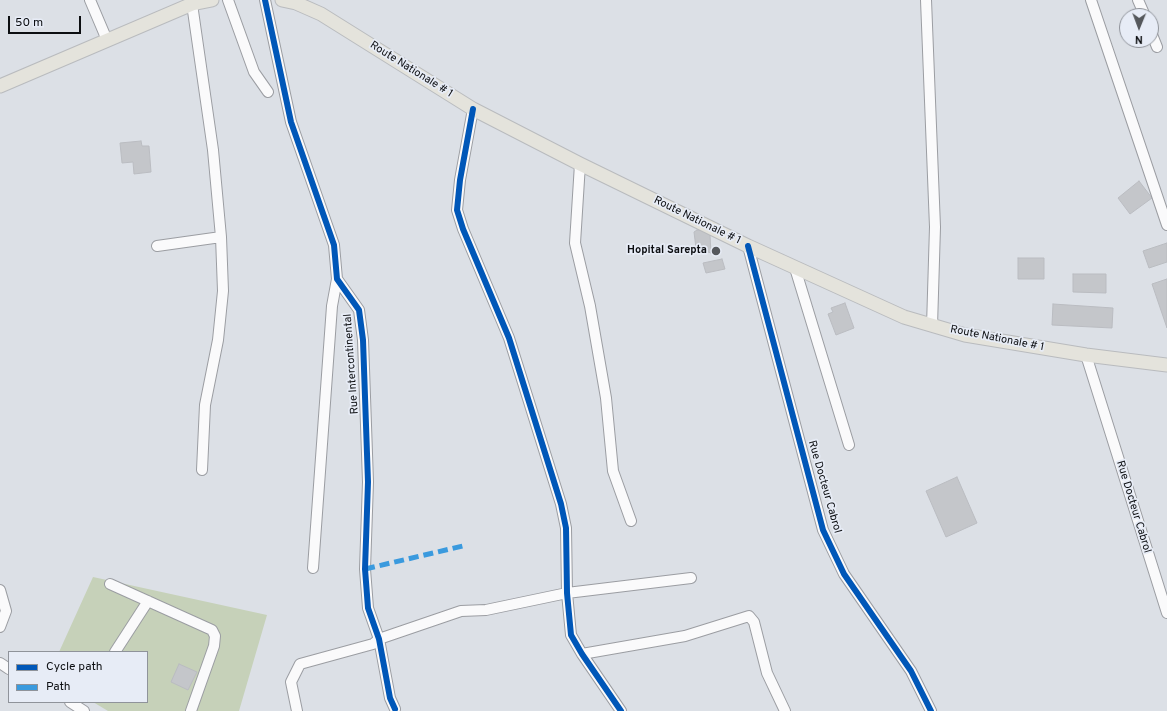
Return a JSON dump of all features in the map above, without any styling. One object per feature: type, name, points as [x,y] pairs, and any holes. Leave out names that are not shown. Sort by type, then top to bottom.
[{"type":"main road","points":[[0,86],[196,2],[212,0]]},
{"type":"main road","name":"Route Nationale # 1","points":[[282,0],[296,3],[320,14],[473,109],[580,164],[748,246],[904,317],[965,335],[1086,355],[1167,365]]},
{"type":"street","points":[[90,0],[106,40]]},
{"type":"street","points":[[228,0],[254,72],[268,92]]},
{"type":"street","points":[[265,0],[291,122],[334,245],[337,279],[332,306],[313,568]]},
{"type":"street","points":[[926,0],[935,228],[932,326]]},
{"type":"street","points":[[1091,0],[1167,225]]},
{"type":"street","points":[[196,2],[213,150],[221,237],[223,291],[218,340],[205,404],[202,470]]},
{"type":"street","points":[[473,109],[460,180],[457,210],[463,230],[509,338],[561,504],[566,528],[567,593],[571,634],[582,654],[621,711]]},
{"type":"street","points":[[580,164],[575,243],[590,306],[606,398],[613,471],[631,521]]},
{"type":"street","points":[[157,246],[221,237]]},
{"type":"street","name":"Rue Docteur Cabrol","points":[[748,246],[824,530],[844,574],[910,672],[931,711]]},
{"type":"street","points":[[795,268],[849,445]]},
{"type":"street","name":"Rue Intercontinental","points":[[337,279],[359,310],[363,340],[368,482],[365,568],[368,608],[390,698],[395,709]]},
{"type":"street","name":"Rue Docteur Cabrol","points":[[1086,355],[1167,613]]},
{"type":"street","points":[[297,711],[291,682],[300,664],[376,641],[461,611],[486,610],[567,593],[691,578]]},
{"type":"street","points":[[110,584],[212,630],[215,636],[214,646],[191,711]]},
{"type":"street","points":[[0,590],[6,610],[0,627]]},
{"type":"street","points":[[116,651],[148,602]]},
{"type":"street","points":[[582,654],[684,636],[749,616],[754,622],[767,673],[785,711]]},
{"type":"green space","points":[[93,577],[267,615],[239,711],[108,711],[95,703],[148,703],[148,651],[59,651]]},
{"type":"building","points":[[141,141],[142,146],[149,146],[151,172],[134,174],[133,162],[122,163],[120,143]]},
{"type":"building","points":[[1139,181],[1152,198],[1130,214],[1118,198]]},
{"type":"building","points":[[701,230],[710,235],[711,253],[696,248],[694,232]]},
{"type":"building","points":[[1167,243],[1167,262],[1149,268],[1143,251]]},
{"type":"building","points":[[1018,258],[1044,258],[1044,279],[1018,279]]},
{"type":"building","points":[[722,259],[725,269],[706,273],[703,263]]},
{"type":"building","points":[[1073,274],[1106,274],[1106,293],[1073,292]]},
{"type":"building","points":[[1167,279],[1167,328],[1152,284]]},
{"type":"building","points":[[845,303],[854,328],[836,335],[828,314],[833,312],[831,308]]},
{"type":"building","points":[[1053,304],[1113,308],[1112,328],[1052,325]]},
{"type":"building","points":[[957,477],[977,523],[946,537],[926,491]]},
{"type":"building","points":[[179,664],[197,672],[188,690],[171,682]]},
{"type":"marked path","points":[[365,569],[467,545]]},
{"type":"cycle path","points":[[265,0],[291,122],[334,245],[337,279],[359,310],[363,340],[368,482],[365,569],[368,608],[379,639],[390,698],[395,709]]},
{"type":"cycle path","points":[[473,109],[460,180],[457,210],[463,229],[509,338],[561,504],[566,528],[567,593],[571,635],[582,654],[621,711]]},
{"type":"cycle path","points":[[748,246],[823,530],[844,574],[911,671],[931,711]]},
{"type":"place","name":"Hopital Sarepta","points":[[716,251]]}]
